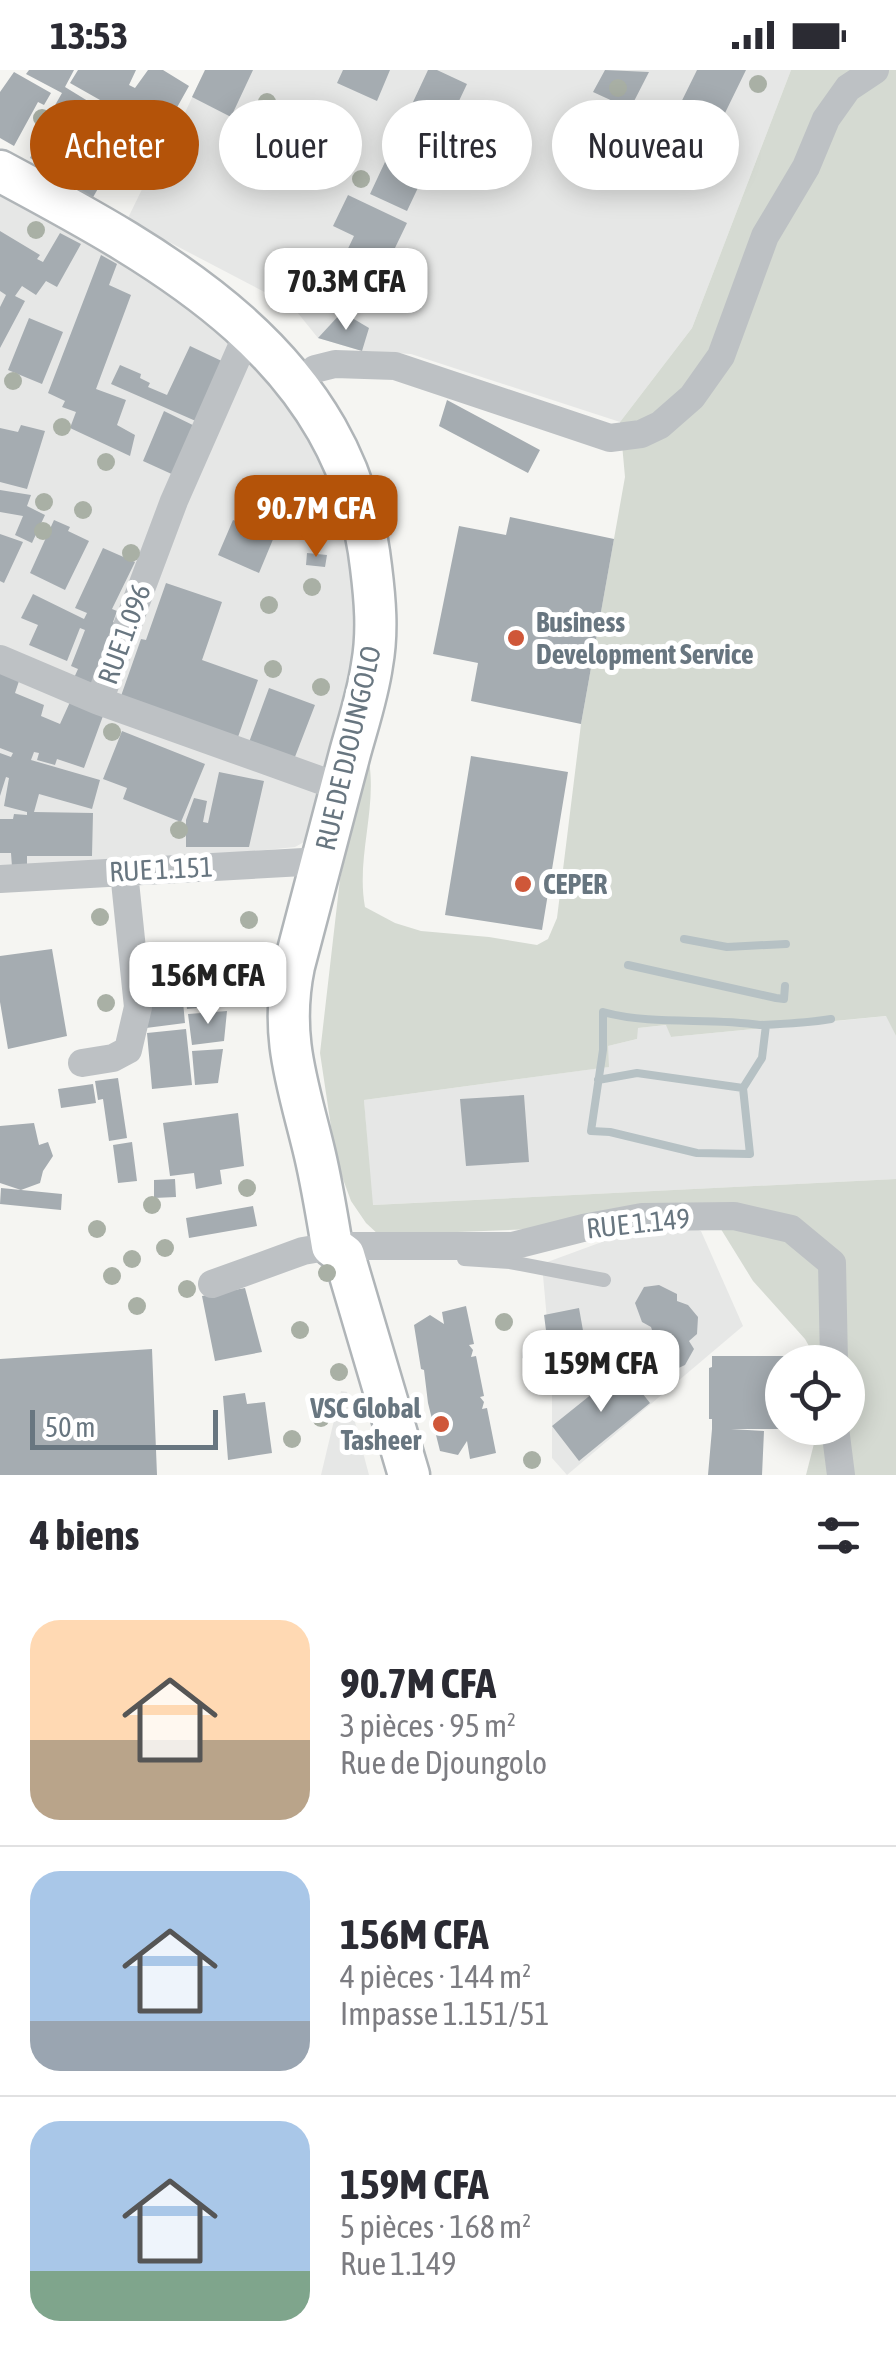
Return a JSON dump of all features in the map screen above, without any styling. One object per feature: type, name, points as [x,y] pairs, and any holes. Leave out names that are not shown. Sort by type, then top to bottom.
[{"type":"street","points":[[315,369],[335,364],[396,366],[610,438],[642,434],[660,425],[692,396],[721,356],[766,236],[806,166],[826,119],[848,88],[875,70]]},
{"type":"street","name":"RUE DE DJOUNGOLO","points":[[0,171],[162,262],[218,302],[248,330],[313,405],[342,456],[362,510],[376,606],[373,664],[294,966],[288,1017],[294,1080],[338,1250],[409,1475]]},
{"type":"street","name":"RUE 1.096","points":[[248,330],[174,502],[99,701],[342,788]]},
{"type":"street","points":[[0,659],[99,701]]},
{"type":"street","name":"RUE 1.151","points":[[0,879],[321,862]]},
{"type":"street","points":[[82,1063],[102,1061],[128,1050],[138,1007],[124,872]]},
{"type":"street","name":"RUE 1.149","points":[[212,1284],[303,1251],[512,1246],[642,1217],[734,1216],[791,1229],[832,1263],[834,1345]]},
{"type":"street","points":[[837,1445],[841,1475]]},
{"type":"lane","points":[[338,1250],[510,1262],[604,1280]]},
{"type":"shaded area","points":[[205,70],[791,70],[692,328],[620,422],[411,354],[362,351],[318,338],[293,307],[127,220],[142,190],[199,190],[199,100],[191,100]]},
{"type":"shaded area","points":[[791,70],[896,70],[896,1036],[886,1016],[671,1037],[666,1025],[638,1028],[637,1039],[608,1046],[609,1067],[364,1100],[373,1205],[896,1179],[896,1475],[806,1475],[814,1445],[865,1445],[865,1345],[808,1345],[753,1281],[711,1213],[534,1229],[379,1235],[351,1201],[336,1160],[320,1053],[340,879],[355,816],[352,762],[369,761],[371,779],[363,870],[365,907],[421,931],[537,945],[548,939],[557,918],[581,724],[625,477],[620,422],[692,328]]},
{"type":"shaded area","points":[[0,191],[131,261],[197,309],[284,395],[328,462],[358,602],[354,657],[315,836],[295,847],[0,870]]},
{"type":"shaded area","points":[[887,1016],[896,1036],[896,1179],[372,1205],[364,1100],[608,1067],[608,1046],[637,1039],[637,1028],[667,1025],[671,1037]]},
{"type":"shaded area","points":[[667,1218],[701,1231],[743,1326],[567,1475],[552,1458],[552,1376],[542,1264]]},
{"type":"shaded area","points":[[341,1391],[347,1392],[369,1475],[321,1475]]},
{"type":"building","points":[[29,70],[74,70],[65,87],[86,100],[58,100],[62,93],[26,74]]},
{"type":"building","points":[[78,70],[136,70],[129,85],[135,88],[148,70],[163,70],[189,86],[181,100],[100,100],[70,83]]},
{"type":"building","points":[[205,70],[253,70],[239,100],[219,100],[219,111],[192,97]]},
{"type":"building","points":[[343,70],[390,70],[377,101],[337,83]]},
{"type":"building","points":[[428,70],[437,70],[467,84],[459,100],[414,100]]},
{"type":"building","points":[[605,70],[649,72],[635,100],[610,100],[593,92]]},
{"type":"building","points":[[697,70],[746,70],[731,100],[682,100]]},
{"type":"building","points":[[14,72],[51,93],[47,100],[30,100],[30,117],[14,146],[0,138],[0,92]]},
{"type":"building","points":[[382,168],[382,190],[417,190],[407,211],[370,194]]},
{"type":"building","points":[[73,190],[97,190],[92,199]]},
{"type":"building","points":[[348,195],[407,223],[382,275],[344,257],[354,236],[333,226]]},
{"type":"building","points":[[0,231],[40,255],[37,259],[43,262],[60,233],[81,244],[57,287],[46,281],[36,295],[22,286],[15,296],[25,301],[0,348],[0,307],[6,295],[0,291]]},
{"type":"building","points":[[101,255],[117,264],[109,285],[131,295],[96,389],[126,400],[117,425],[135,435],[130,456],[70,428],[76,412],[62,407],[65,401],[48,393]]},
{"type":"building","points":[[342,312],[369,328],[362,351],[318,338]]},
{"type":"building","points":[[29,318],[63,332],[42,384],[8,370]]},
{"type":"building","points":[[190,346],[226,363],[198,422],[111,384],[120,365],[141,374],[140,378],[150,383],[148,387],[167,395]]},
{"type":"building","points":[[447,400],[540,450],[528,473],[439,426]]},
{"type":"building","points":[[164,411],[203,430],[176,476],[143,461]]},
{"type":"building","points":[[21,425],[45,431],[27,489],[0,482],[0,428],[18,432]]},
{"type":"building","points":[[0,490],[31,495],[27,506],[45,515],[32,543],[15,535],[23,516],[0,512]]},
{"type":"building","points":[[510,517],[614,539],[581,724],[471,701],[478,663],[433,654],[459,526],[506,535]]},
{"type":"building","points":[[54,520],[89,541],[65,590],[30,573]]},
{"type":"building","points":[[233,520],[274,537],[259,573],[218,555]]},
{"type":"building","points":[[0,534],[23,542],[4,583],[0,581]]},
{"type":"building","points":[[103,548],[135,562],[112,609],[117,611],[113,622],[120,625],[96,688],[73,680],[78,669],[71,666],[85,630],[80,628],[67,661],[29,645],[38,625],[21,618],[33,594],[84,619],[87,613],[75,608]]},
{"type":"building","points":[[307,553],[327,555],[325,567],[306,565]]},
{"type":"building","points":[[166,583],[222,602],[202,660],[258,680],[238,737],[121,696]]},
{"type":"building","points":[[0,670],[20,678],[15,693],[44,705],[41,716],[60,724],[70,702],[103,716],[84,768],[57,759],[55,765],[37,760],[39,753],[34,752],[31,760],[100,780],[92,809],[39,794],[34,812],[93,813],[92,856],[27,856],[27,867],[12,867],[11,853],[0,853],[0,819],[13,819],[14,814],[27,812],[4,806],[9,778],[6,777],[0,796],[0,753],[11,757],[13,753],[0,748]]},
{"type":"building","points":[[269,688],[315,705],[293,762],[248,745]]},
{"type":"building","points":[[122,731],[205,764],[181,822],[123,799],[127,788],[103,779]]},
{"type":"building","points":[[471,756],[568,772],[542,930],[445,915]]},
{"type":"building","points":[[219,772],[264,781],[249,847],[186,847],[186,820],[194,798],[207,801],[203,822],[208,823]]},
{"type":"building","points":[[52,949],[67,1036],[8,1049],[0,1002],[0,956]]},
{"type":"building","points":[[181,971],[183,999],[145,1002],[143,983],[164,981],[163,973]]},
{"type":"building","points":[[183,971],[230,971],[228,1005],[187,1009]]},
{"type":"building","points":[[183,1002],[185,1023],[146,1028],[143,1007]]},
{"type":"building","points":[[227,1011],[224,1041],[192,1045],[188,1014]]},
{"type":"building","points":[[186,1029],[192,1085],[152,1089],[147,1033]]},
{"type":"building","points":[[223,1049],[218,1083],[195,1085],[192,1051]]},
{"type":"building","points":[[118,1078],[127,1138],[109,1141],[103,1099],[98,1100],[95,1081]]},
{"type":"building","points":[[93,1084],[96,1103],[61,1108],[58,1089]]},
{"type":"building","points":[[524,1095],[529,1162],[466,1166],[460,1099]]},
{"type":"building","points":[[238,1113],[244,1166],[220,1170],[222,1184],[196,1189],[194,1173],[170,1176],[163,1123]]},
{"type":"building","points":[[34,1123],[39,1145],[48,1142],[53,1156],[40,1183],[21,1190],[0,1183],[0,1126]]},
{"type":"building","points":[[132,1142],[137,1181],[118,1183],[113,1145]]},
{"type":"building","points":[[175,1179],[176,1197],[154,1198],[154,1180]]},
{"type":"building","points":[[1,1188],[62,1194],[61,1210],[0,1204]]},
{"type":"building","points":[[253,1206],[257,1226],[189,1238],[186,1218]]},
{"type":"building","points":[[659,1285],[677,1294],[677,1301],[688,1305],[698,1317],[697,1334],[689,1341],[694,1349],[685,1365],[670,1372],[654,1365],[649,1348],[654,1336],[651,1327],[642,1322],[635,1303],[644,1287]]},
{"type":"building","points":[[245,1288],[262,1352],[215,1361],[202,1296]]},
{"type":"building","points":[[466,1306],[474,1344],[469,1345],[473,1350],[471,1357],[476,1356],[484,1396],[480,1397],[484,1402],[482,1409],[487,1408],[496,1453],[470,1459],[467,1441],[458,1455],[440,1451],[414,1325],[430,1315],[444,1324],[442,1312]]},
{"type":"building","points":[[579,1308],[590,1370],[552,1376],[544,1315]]},
{"type":"building","points":[[533,1341],[541,1345],[541,1358],[534,1364],[522,1358],[523,1345]]},
{"type":"building","points":[[152,1349],[157,1475],[0,1475],[0,1359]]},
{"type":"building","points":[[712,1356],[765,1356],[765,1429],[731,1429],[764,1431],[762,1475],[708,1475]]},
{"type":"building","points":[[623,1369],[650,1403],[579,1461],[552,1426]]},
{"type":"building","points":[[245,1393],[247,1404],[265,1402],[272,1453],[228,1460],[223,1396]]},
{"type":"waterway","points":[[684,939],[727,947],[786,944]]},
{"type":"waterway","points":[[628,965],[776,998],[784,999],[785,986]]},
{"type":"waterway","points":[[766,1025],[762,1058],[743,1088],[750,1154],[697,1153],[591,1131],[603,1050],[603,1012],[642,1019],[760,1025],[831,1019]]},
{"type":"waterway","points":[[598,1080],[637,1073],[743,1088]]},
{"type":"place","name":"Business Development Service","points":[[516,638]]},
{"type":"place","name":"CEPER","points":[[523,884]]},
{"type":"place","name":"VSC Global Tasheer","points":[[441,1424]]}]
